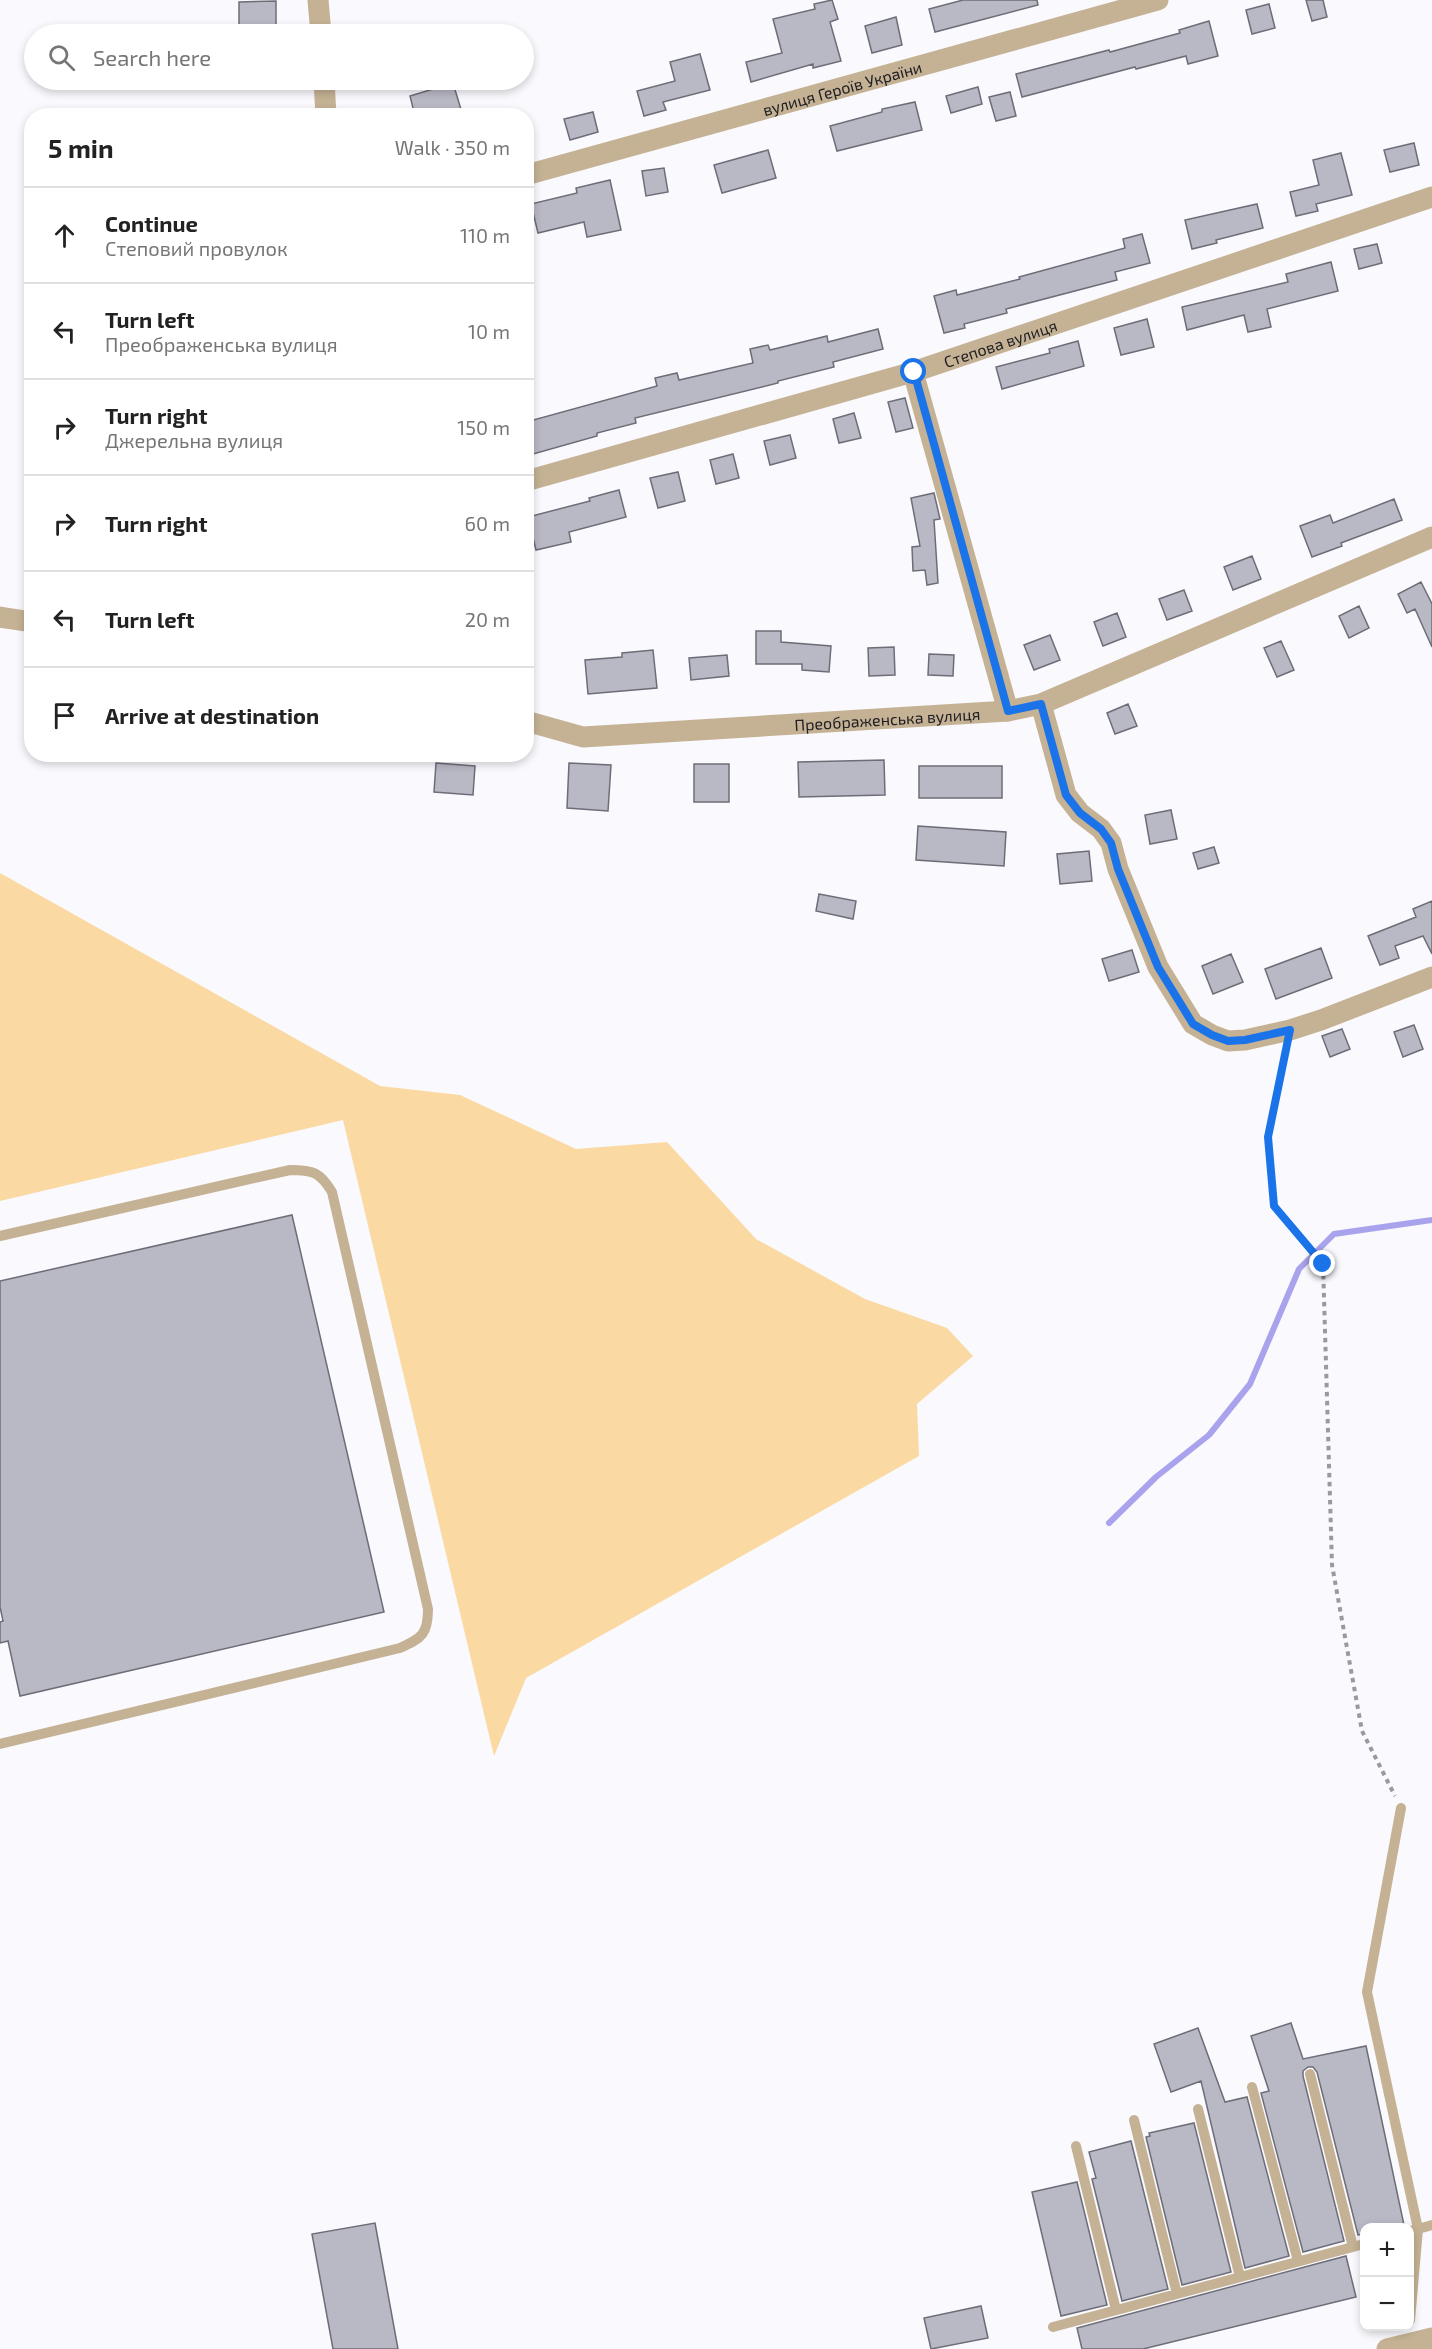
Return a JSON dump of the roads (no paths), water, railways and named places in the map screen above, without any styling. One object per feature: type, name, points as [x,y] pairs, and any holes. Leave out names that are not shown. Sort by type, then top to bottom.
[{"type":"street","points":[[318,0],[320,24]]},
{"type":"street","name":"вулиця Героїв України","points":[[534,173],[1158,0]]},
{"type":"street","points":[[325,90],[326,108]]},
{"type":"street","name":"Степова вулиця","points":[[534,480],[914,372],[1432,197]]},
{"type":"street","points":[[914,372],[1008,711]]},
{"type":"street","name":"Преображенська вулиця","points":[[534,723],[583,736],[1008,711],[1041,704],[1432,537]]},
{"type":"street","points":[[0,617],[24,621]]},
{"type":"street","points":[[1041,704],[1066,795],[1080,813],[1101,829],[1111,843],[1118,869],[1158,967],[1193,1024],[1228,1041],[1245,1040],[1290,1030],[1432,977]]},
{"type":"street","points":[[1401,2340],[1432,2338]]},
{"type":"lane","points":[[0,1236],[290,1170],[309,1170],[323,1177],[332,1192],[428,1609],[428,1625],[419,1639],[400,1648],[0,1744]]},
{"type":"lane","points":[[1401,1808],[1367,1992],[1413,2223]]},
{"type":"lane","points":[[1053,2326],[1359,2245],[1310,2073]]},
{"type":"lane","points":[[1252,2087],[1298,2261]]},
{"type":"lane","points":[[1198,2109],[1240,2277]]},
{"type":"lane","points":[[1134,2120],[1177,2294]]},
{"type":"lane","points":[[1076,2146],[1116,2310]]},
{"type":"lane","points":[[1414,2230],[1432,2225]]},
{"type":"waterway","points":[[1109,1523],[1156,1477],[1209,1435],[1250,1384],[1299,1269],[1334,1234],[1432,1220]]}]
